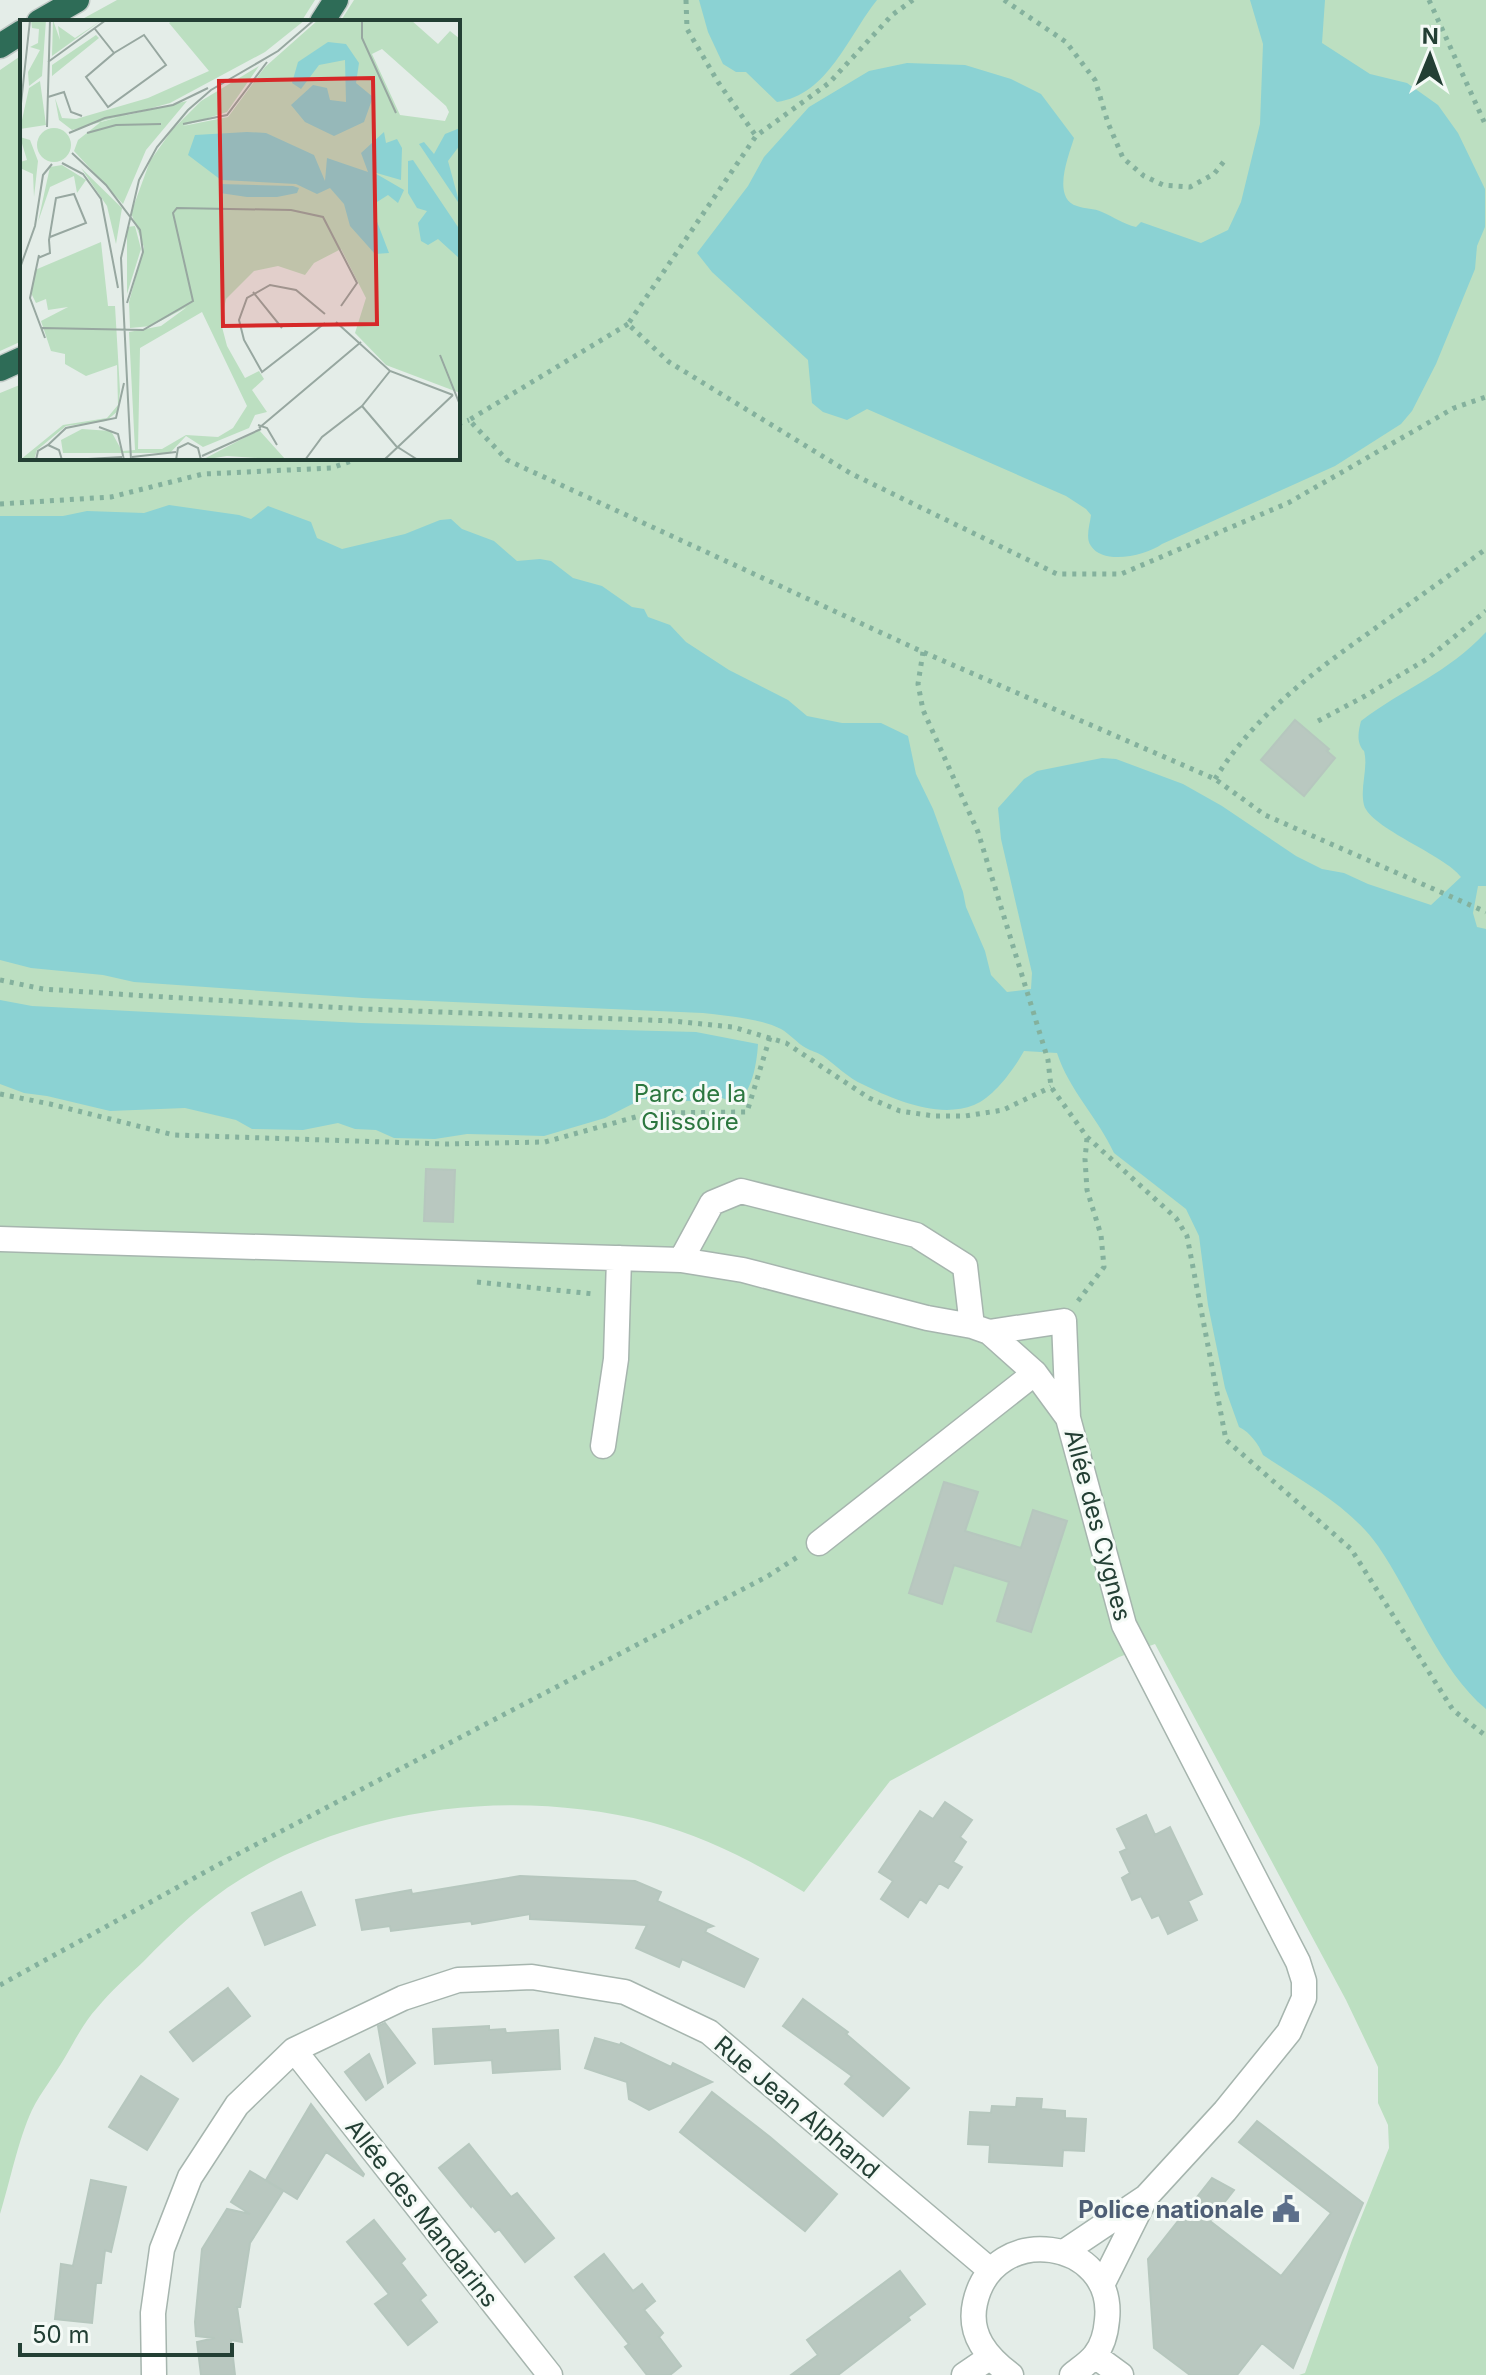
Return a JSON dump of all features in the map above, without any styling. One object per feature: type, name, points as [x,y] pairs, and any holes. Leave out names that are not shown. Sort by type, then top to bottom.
[{"type":"highway","points":[[42,20],[77,0]]},
{"type":"highway","points":[[323,20],[336,0]]},
{"type":"highway","points":[[0,46],[20,33]]},
{"type":"highway","points":[[0,369],[20,360]]},
{"type":"street","points":[[681,1260],[712,1203],[741,1191],[916,1235],[965,1266],[980,1329]]},
{"type":"street","points":[[0,1239],[681,1260],[743,1270],[980,1329],[1064,1321],[1068,1418]]},
{"type":"street","points":[[603,1446],[616,1359],[619,1258]]},
{"type":"street","name":"Allée des Cygnes","points":[[980,1329],[1035,1373],[1068,1418],[1124,1625],[1298,1962],[1304,1981],[1304,1998],[1289,2032],[1225,2111],[1146,2197],[1064,2252]]},
{"type":"street","points":[[819,1543],[1035,1373]]},
{"type":"street","name":"Rue Jean Alphand","points":[[154,2375],[153,2313],[162,2249],[190,2177],[237,2105],[294,2050],[403,1998],[458,1980],[532,1977],[625,1992],[709,2032],[990,2270]]},
{"type":"street","name":"Allée des Mandarins","points":[[294,2050],[550,2375]]},
{"type":"street","name":"Allée des Cygnes","points":[[1102,2285],[1146,2197]]},
{"type":"street","points":[[1011,2375],[989,2358],[977,2337],[973,2313],[978,2290],[990,2270],[1012,2253],[1038,2247],[1064,2252],[1087,2266],[1102,2285],[1108,2309],[1106,2334],[1095,2356],[1072,2375]]},
{"type":"street","points":[[1095,2356],[1121,2375]]},
{"type":"street","points":[[964,2375],[989,2358]]},
{"type":"path","points":[[686,0],[687,29],[718,82],[756,136]]},
{"type":"path","points":[[460,423],[628,324],[756,136],[829,83],[892,15],[913,0]]},
{"type":"path","points":[[1004,0],[1027,12],[1066,42],[1095,80],[1123,158],[1144,176],[1163,185],[1190,187],[1214,174],[1225,160]]},
{"type":"path","points":[[1429,0],[1486,126]]},
{"type":"path","points":[[628,324],[669,362],[850,473],[1057,574],[1121,574],[1288,503],[1454,408],[1486,397]]},
{"type":"path","points":[[469,420],[507,460],[923,652],[1215,779],[1265,815],[1486,912]]},
{"type":"path","points":[[0,504],[111,497],[203,474],[331,468],[354,460]]},
{"type":"path","points":[[1215,779],[1232,751],[1261,717],[1283,698],[1315,671],[1486,549]]},
{"type":"path","points":[[1318,721],[1427,659],[1486,611]]},
{"type":"path","points":[[923,652],[918,684],[923,710],[978,832],[1048,1060],[1051,1087],[1087,1137],[1176,1218],[1187,1236],[1226,1440],[1351,1549],[1453,1710],[1486,1736]]},
{"type":"path","points":[[0,980],[43,989],[132,995],[363,1009],[686,1021],[733,1027],[786,1043],[869,1098],[900,1111],[934,1116],[965,1116],[1003,1110],[1051,1087]]},
{"type":"path","points":[[0,1094],[174,1135],[446,1144],[545,1142],[650,1113],[747,1112],[770,1037]]},
{"type":"path","points":[[1064,1321],[1104,1267],[1101,1235],[1087,1190],[1087,1137]]},
{"type":"path","points":[[0,1985],[236,1855],[768,1576],[819,1543]]},
{"type":"green space","points":[[117,0],[315,0],[302,20],[81,20]]},
{"type":"green space","name":"Parc de la Glissoire","points":[[354,0],[1486,0],[1486,2375],[1299,2375],[1305,2373],[1352,2240],[1389,2148],[1388,2125],[1378,2103],[1378,2067],[1346,2000],[1155,1644],[1119,1657],[890,1781],[804,1892],[729,1851],[670,1828],[599,1812],[546,1806],[440,1810],[388,1819],[337,1834],[287,1854],[241,1879],[202,1907],[92,2014],[32,2110],[0,2214],[0,393],[20,385],[20,460],[460,460],[460,20],[341,20]]},
{"type":"green space","points":[[20,56],[20,342],[0,351],[0,70]]},
{"type":"water","points":[[699,0],[877,0],[823,76],[795,97],[777,102],[746,72],[736,72],[723,64],[708,32]]},
{"type":"water","points":[[1250,0],[1325,0],[1322,43],[1370,74],[1407,83],[1438,105],[1458,133],[1485,189],[1485,227],[1477,246],[1475,269],[1436,364],[1412,411],[1401,424],[1335,466],[1146,552],[1126,557],[1105,556],[1089,543],[1091,515],[1066,496],[867,409],[847,420],[823,412],[812,403],[808,360],[712,272],[697,253],[748,186],[764,157],[809,107],[869,71],[907,63],[965,65],[1011,79],[1041,94],[1074,138],[1063,185],[1069,201],[1131,226],[1136,227],[1141,222],[1201,243],[1228,230],[1241,202],[1260,124],[1263,44]]},
{"type":"water","points":[[169,505],[251,519],[268,506],[311,522],[317,538],[342,549],[451,519],[462,529],[494,541],[517,561],[551,561],[573,578],[602,586],[632,607],[644,609],[648,617],[670,625],[686,642],[729,670],[788,700],[807,716],[842,723],[881,723],[908,736],[916,774],[933,809],[991,975],[1007,992],[1031,989],[1032,973],[1001,839],[998,808],[1024,779],[1037,771],[1102,758],[1116,759],[1183,784],[1222,806],[1296,856],[1322,869],[1344,873],[1431,905],[1461,877],[1369,814],[1363,799],[1365,762],[1358,736],[1361,721],[1441,670],[1486,632],[1486,886],[1478,886],[1473,913],[1477,927],[1486,929],[1486,1709],[1454,1674],[1391,1566],[1367,1532],[1325,1496],[1263,1455],[1254,1439],[1239,1427],[1225,1388],[1208,1305],[1199,1236],[1186,1209],[1114,1153],[1069,1079],[1057,1053],[1024,1051],[1003,1082],[989,1096],[960,1109],[932,1109],[902,1101],[852,1079],[781,1029],[743,1018],[703,1013],[363,998],[134,982],[103,975],[31,968],[0,960],[0,516],[63,516],[87,511],[144,513]]},
{"type":"water","points":[[0,1000],[32,1006],[361,1023],[696,1032],[758,1044],[749,1086],[735,1103],[722,1098],[690,1101],[642,1099],[605,1118],[544,1136],[467,1134],[435,1139],[394,1138],[376,1130],[355,1129],[338,1123],[303,1130],[252,1129],[236,1120],[185,1108],[110,1111],[24,1093],[0,1084]]},
{"type":"building","points":[[1295,720],[1335,758],[1304,796],[1261,760]]},
{"type":"building","points":[[426,1169],[455,1170],[453,1222],[424,1221]]},
{"type":"building","points":[[944,1482],[978,1492],[965,1531],[1021,1548],[1033,1510],[1067,1521],[1031,1632],[997,1621],[1009,1582],[954,1565],[942,1604],[909,1593]]},
{"type":"building","points":[[945,1802],[972,1820],[960,1837],[966,1842],[953,1862],[962,1867],[948,1888],[939,1883],[926,1903],[920,1899],[908,1917],[881,1899],[893,1881],[879,1872],[920,1811],[933,1819]]},
{"type":"building","points":[[1146,1815],[1155,1835],[1170,1827],[1202,1894],[1188,1901],[1197,1920],[1168,1934],[1159,1915],[1152,1918],[1141,1896],[1132,1900],[1122,1878],[1130,1873],[1120,1852],[1127,1849],[1117,1829]]},
{"type":"building","points":[[520,1876],[635,1881],[661,1892],[657,1901],[713,1926],[705,1932],[758,1959],[744,1987],[682,1959],[679,1967],[636,1948],[647,1925],[530,1919],[530,1914],[472,1924],[471,1921],[391,1931],[390,1926],[362,1930],[356,1900]]},
{"type":"building","points":[[301,1892],[315,1925],[265,1945],[252,1913]]},
{"type":"building","points":[[228,1988],[250,2016],[193,2061],[170,2032]]},
{"type":"building","points":[[803,1999],[848,2032],[846,2034],[909,2088],[883,2116],[845,2084],[852,2076],[783,2026]]},
{"type":"building","points":[[385,2023],[415,2063],[388,2083],[378,2026]]},
{"type":"building","points":[[489,2026],[489,2030],[505,2029],[506,2033],[558,2030],[560,2069],[493,2073],[492,2060],[435,2064],[433,2029]]},
{"type":"building","points":[[595,2038],[621,2043],[712,2082],[649,2110],[629,2099],[627,2082],[585,2068]]},
{"type":"building","points":[[369,2054],[383,2087],[366,2100],[345,2072]]},
{"type":"building","points":[[141,2076],[178,2099],[147,2150],[109,2127]]},
{"type":"building","points":[[712,2092],[837,2194],[805,2231],[680,2132]]},
{"type":"building","points":[[1017,2098],[1042,2099],[1041,2109],[1065,2111],[1065,2118],[1086,2119],[1084,2151],[1063,2150],[1062,2166],[989,2162],[990,2145],[968,2144],[970,2112],[991,2113],[992,2106],[1016,2107]]},
{"type":"building","points":[[311,2104],[364,2174],[326,2152],[297,2199],[266,2180]]},
{"type":"building","points":[[1257,2121],[1363,2203],[1293,2368],[1262,2343],[1237,2375],[1190,2375],[1154,2348],[1148,2259],[1212,2178],[1234,2190],[1210,2221],[1281,2276],[1331,2213],[1239,2142]]},
{"type":"building","points":[[469,2144],[511,2197],[517,2193],[554,2238],[525,2262],[499,2229],[495,2232],[439,2168]]},
{"type":"building","points":[[250,2171],[283,2191],[250,2243],[240,2307],[237,2307],[242,2342],[231,2340],[235,2375],[201,2375],[197,2342],[215,2338],[196,2336],[202,2249],[227,2209],[250,2214],[231,2202]]},
{"type":"building","points":[[91,2180],[126,2187],[111,2252],[105,2250],[101,2283],[96,2283],[92,2323],[55,2319],[61,2264],[73,2266]]},
{"type":"building","points":[[374,2220],[405,2259],[401,2263],[426,2295],[420,2300],[437,2322],[408,2345],[375,2304],[389,2294],[347,2242]]},
{"type":"building","points":[[604,2254],[633,2291],[642,2284],[655,2301],[644,2310],[663,2333],[659,2337],[681,2366],[670,2375],[647,2375],[625,2347],[629,2344],[575,2277]]},
{"type":"building","points":[[900,2271],[925,2304],[908,2317],[910,2320],[838,2375],[791,2375],[818,2355],[807,2340]]},
{"type":"place","name":"Police nationale","points":[[1286,2209]]}]
